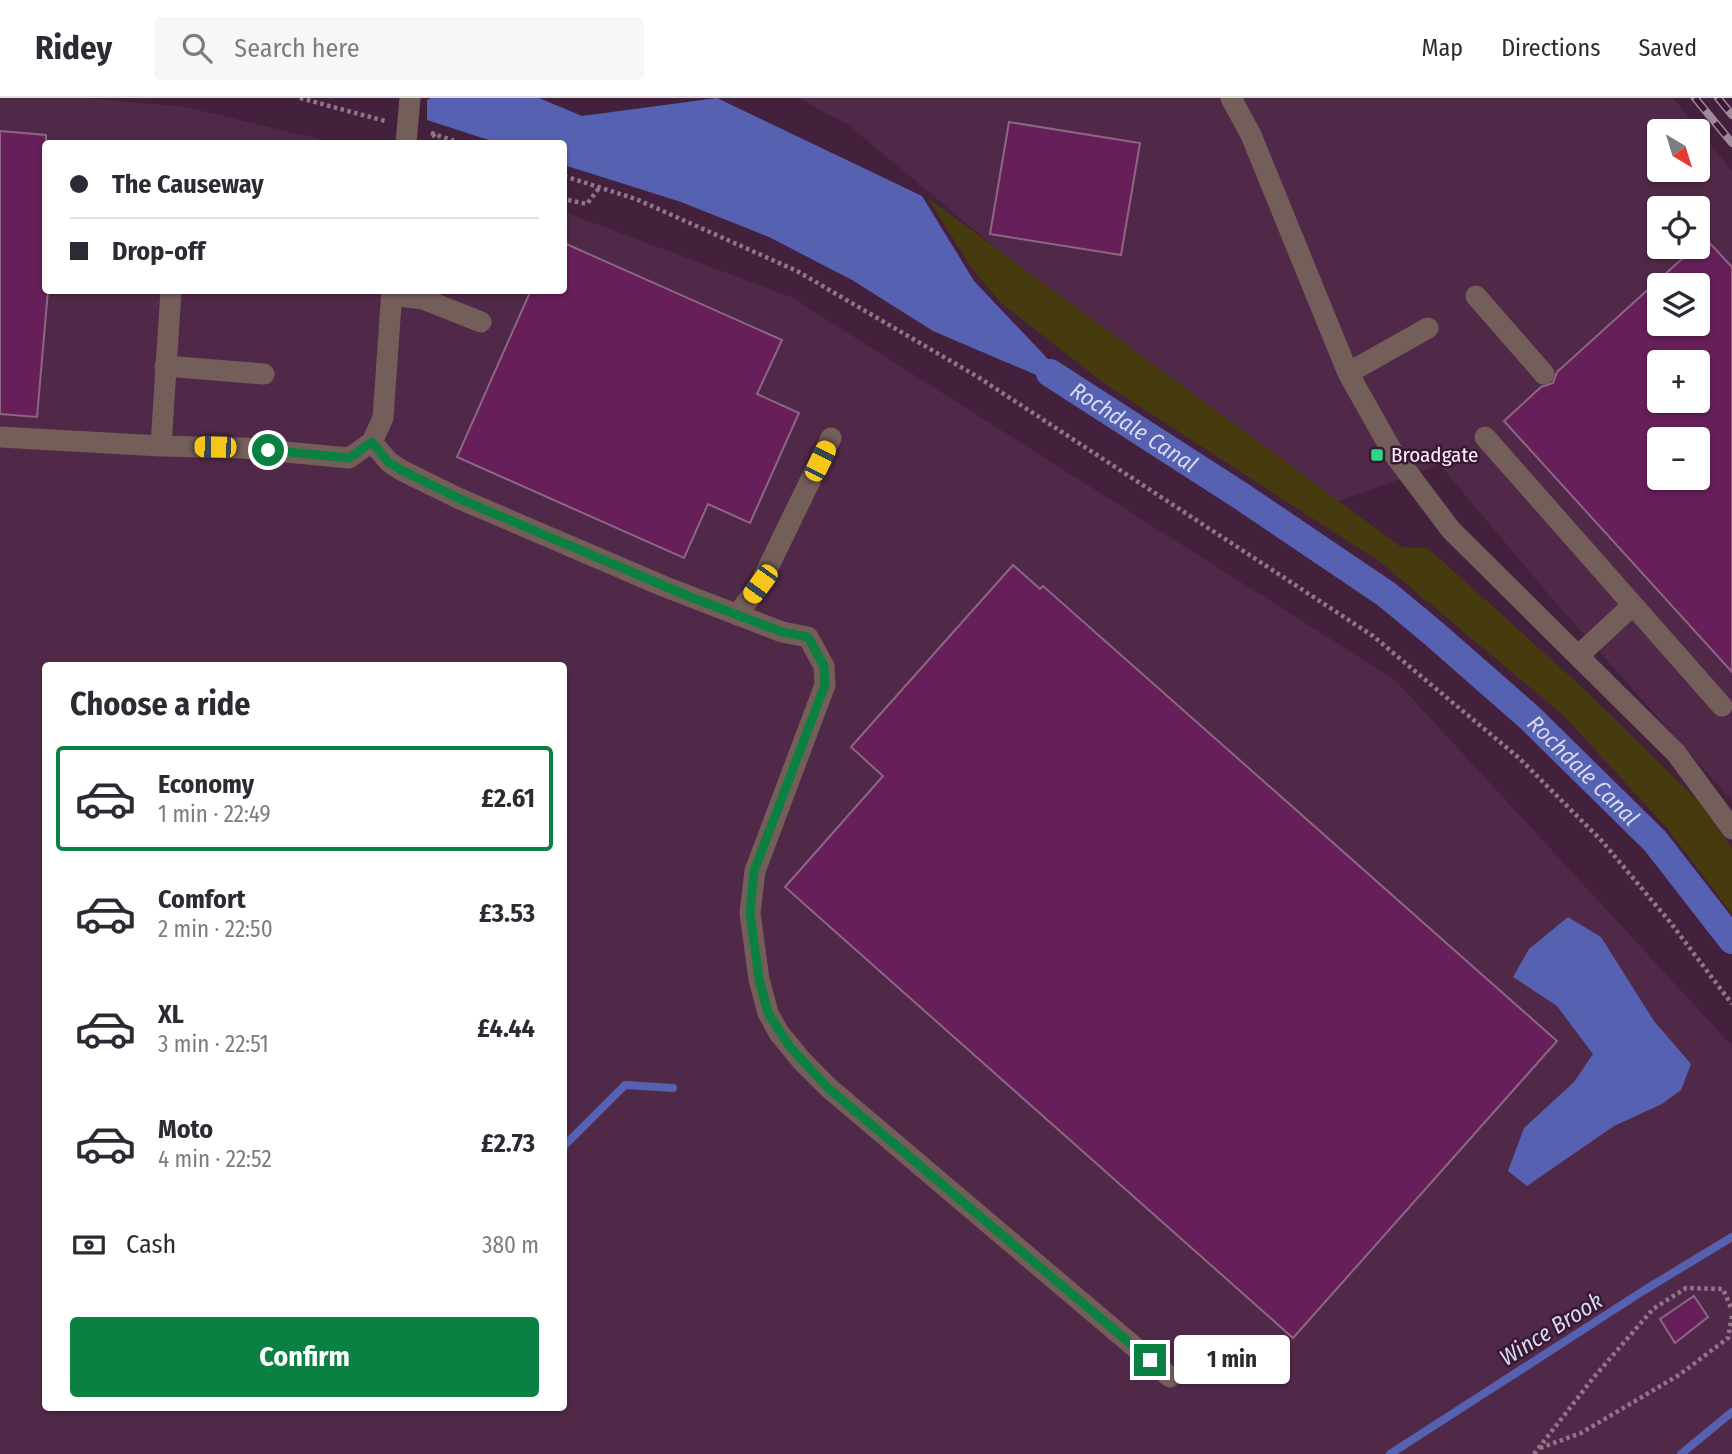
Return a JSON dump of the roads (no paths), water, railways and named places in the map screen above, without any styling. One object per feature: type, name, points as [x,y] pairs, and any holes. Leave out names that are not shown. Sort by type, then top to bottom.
[{"type":"street","points":[[406,140],[410,98]]},
{"type":"street","points":[[1231,98],[1251,135],[1348,373],[1393,453],[1451,530],[1676,753],[1732,829]]},
{"type":"street","points":[[161,446],[171,294]]},
{"type":"street","points":[[0,437],[243,448],[349,458],[372,442],[383,418],[392,294]]},
{"type":"street","points":[[397,294],[424,299],[481,322]]},
{"type":"street","points":[[1476,296],[1544,374]]},
{"type":"street","points":[[1348,373],[1428,328]]},
{"type":"street","points":[[165,366],[264,374]]},
{"type":"street","points":[[1485,437],[1722,706]]},
{"type":"street","points":[[737,615],[760,584],[831,438]]},
{"type":"street","points":[[372,442],[388,462],[460,499],[737,615],[782,632],[808,637],[824,666],[825,685],[754,871],[750,913],[759,979],[768,1013],[787,1042],[828,1088],[1170,1377]]},
{"type":"street","points":[[1578,656],[1633,605]]},
{"type":"water","points":[[539,98],[582,116],[717,98],[922,196],[974,281],[1081,394],[933,331],[852,280],[769,237],[681,202],[567,166],[567,140],[489,140],[427,120],[427,100]]},
{"type":"water","points":[[1568,917],[1601,937],[1654,1021],[1691,1064],[1681,1090],[1662,1104],[1614,1126],[1527,1186],[1508,1171],[1524,1128],[1574,1082],[1593,1054],[1557,1006],[1513,977],[1529,949]]},
{"type":"waterway","name":"Rochdale Canal","points":[[1050,373],[1241,496],[1386,594],[1432,632],[1530,718],[1655,841],[1732,940]]},
{"type":"waterway","name":"Wince Brook","points":[[567,1143],[625,1085],[673,1088]]},
{"type":"waterway","name":"Wince Brook","points":[[1390,1454],[1732,1237]]},
{"type":"waterway","points":[[1681,1454],[1732,1412]]},
{"type":"railway","points":[[1695,98],[1732,143]]},
{"type":"railway","points":[[1718,98],[1732,115]]},
{"type":"place","name":"Broadgate","points":[[1377,455]]}]
